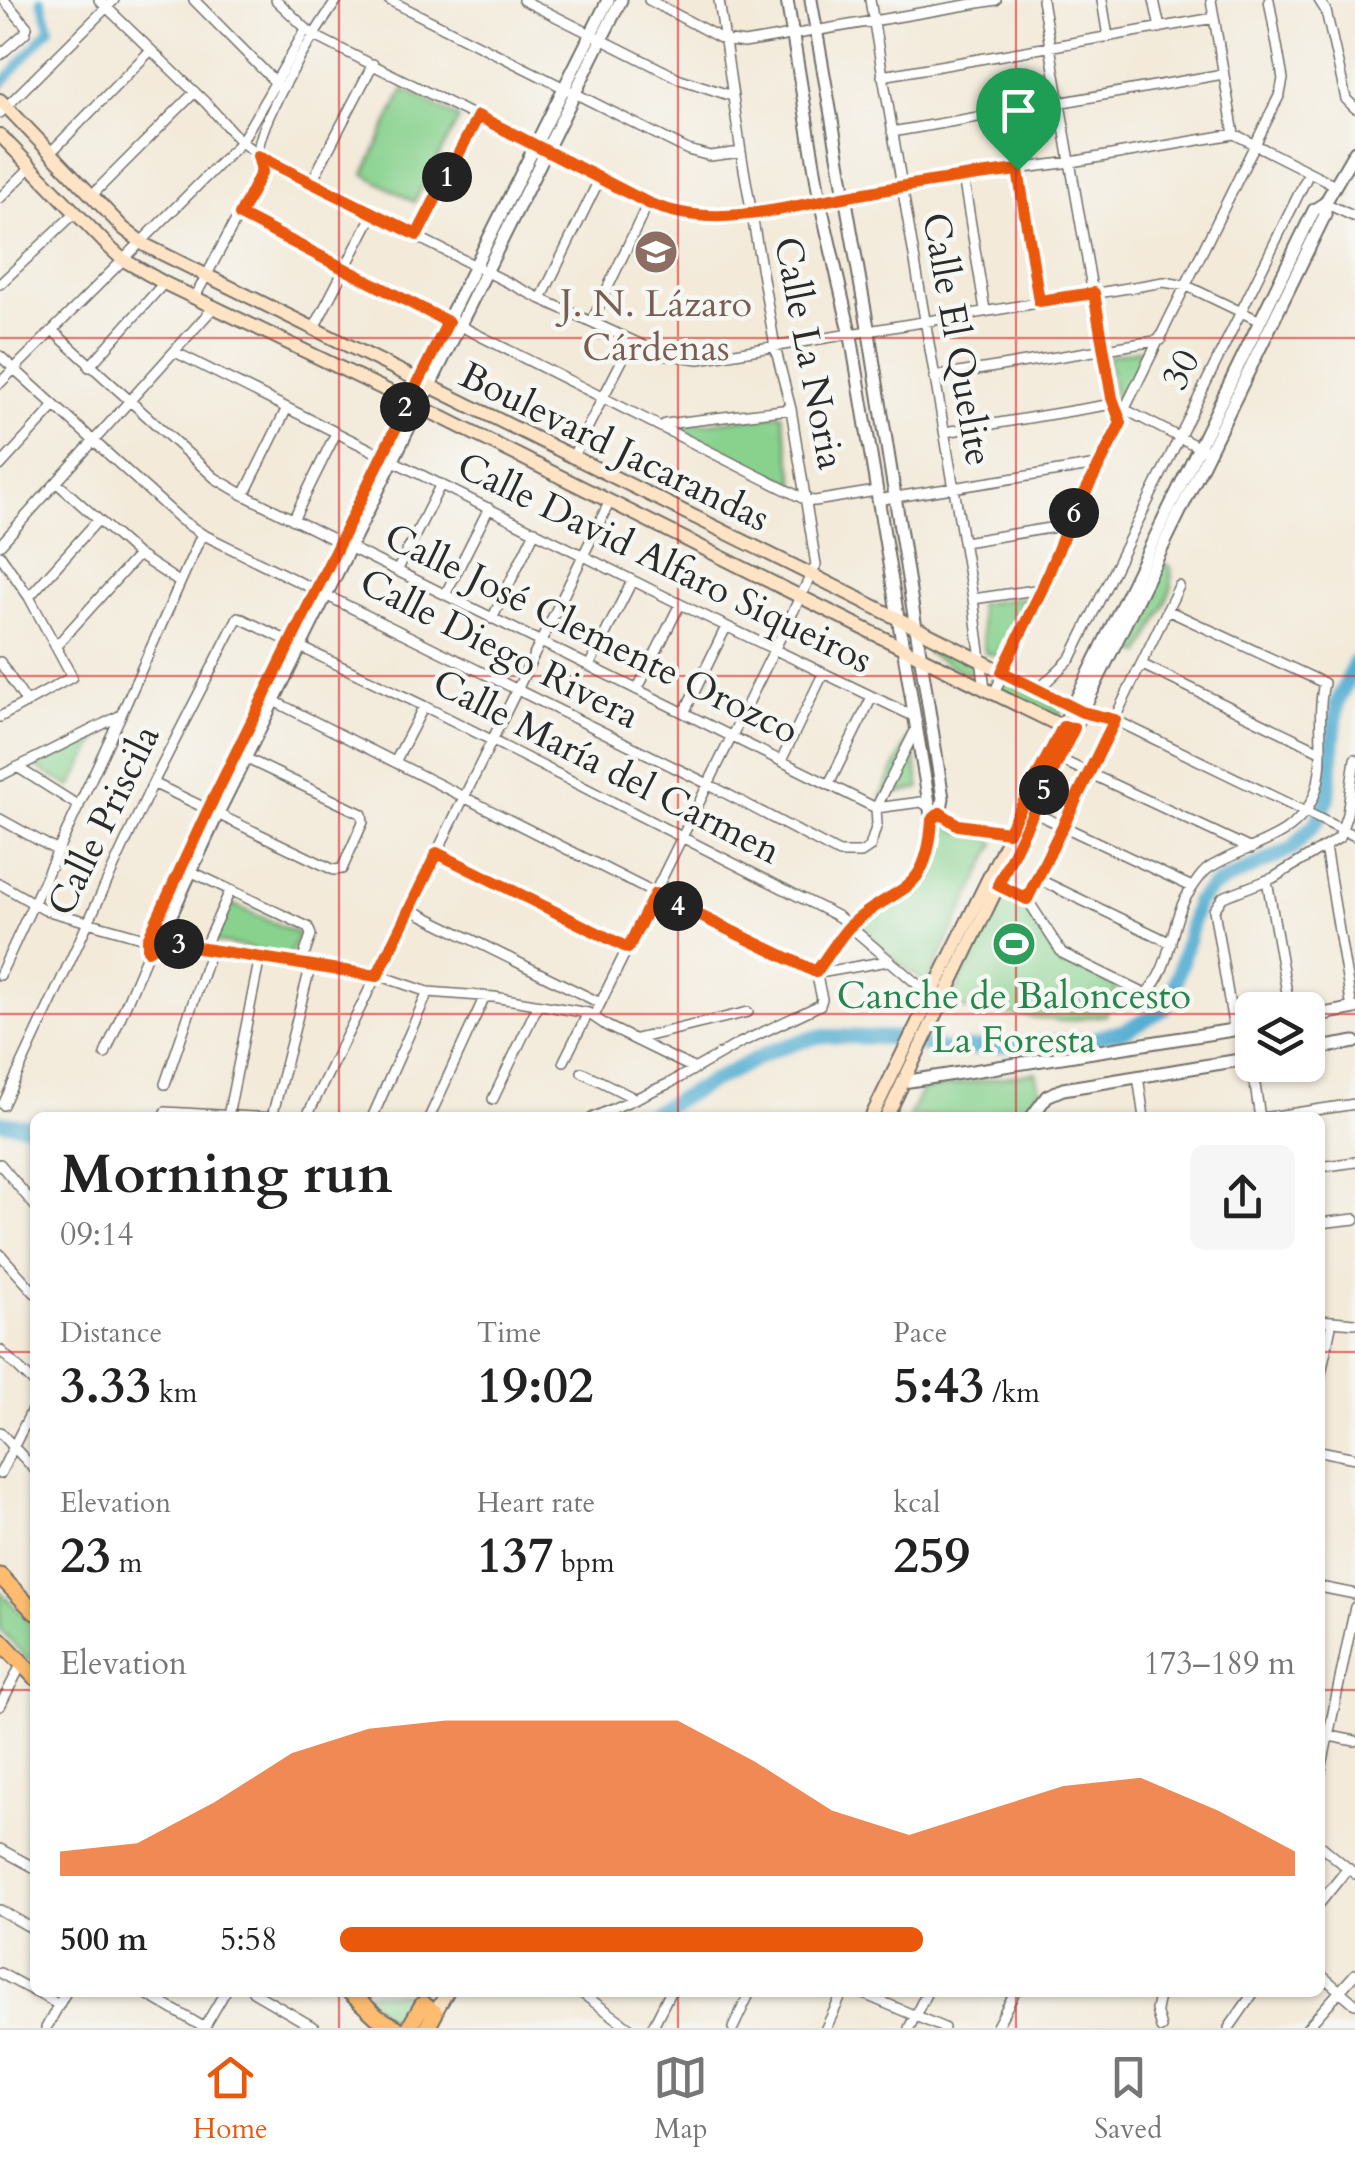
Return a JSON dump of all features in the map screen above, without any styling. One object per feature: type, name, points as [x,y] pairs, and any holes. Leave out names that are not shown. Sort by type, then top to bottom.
[{"type":"main road","name":"Boulevard Jacarandas","points":[[2,107],[52,151],[138,242],[1077,710]]},
{"type":"main road","name":"Boulevard Jacarandas","points":[[0,135],[122,259],[164,284],[1068,728]]},
{"type":"main road","points":[[925,1022],[931,996],[1008,832],[1077,710]]},
{"type":"main road","points":[[874,1112],[888,1082],[907,1059],[998,885],[1059,760],[1068,728]]},
{"type":"main road","points":[[889,1112],[904,1082],[907,1059]]},
{"type":"main road","points":[[0,1576],[30,1607]]},
{"type":"main road","points":[[0,1640],[30,1671]]},
{"type":"main road","points":[[355,1997],[376,2017],[397,2028]]},
{"type":"main road","points":[[410,2028],[427,2000]]},
{"type":"main road","points":[[427,2000],[427,2028]]},
{"type":"street","points":[[0,55],[25,33],[26,27],[4,0]]},
{"type":"street","points":[[194,0],[279,86]]},
{"type":"street","points":[[276,0],[310,32],[669,212],[700,217],[754,214],[1234,134],[1335,186]]},
{"type":"street","points":[[0,383],[241,142],[310,32],[337,0]]},
{"type":"street","points":[[388,0],[701,155],[740,152]]},
{"type":"street","points":[[105,1054],[212,813],[569,90],[608,0]]},
{"type":"street","points":[[595,36],[621,0]]},
{"type":"street","name":"Calle La Noria","points":[[564,1061],[628,948],[816,565],[740,152],[719,0]]},
{"type":"street","points":[[788,0],[820,201],[851,336],[928,805],[936,817],[958,825],[1008,832]]},
{"type":"street","points":[[605,1112],[814,1010],[822,999],[816,972],[850,927],[911,885],[927,858],[943,798],[811,0]]},
{"type":"street","name":"Calle El Quelite","points":[[870,0],[964,542],[980,660],[989,691]]},
{"type":"street","points":[[655,2],[724,40],[744,43],[996,0]]},
{"type":"street","points":[[1042,0],[1114,404],[1121,423]]},
{"type":"street","points":[[1102,0],[1108,37]]},
{"type":"street","points":[[1154,0],[1160,28]]},
{"type":"street","points":[[1211,0],[1234,134]]},
{"type":"street","points":[[989,691],[1002,672],[1068,525],[1282,86],[1269,0]]},
{"type":"street","points":[[1320,0],[1326,10],[1346,99],[1355,108]]},
{"type":"street","points":[[529,1],[680,79],[732,96]]},
{"type":"street","points":[[2,107],[107,2],[258,156],[540,299],[681,358],[851,336],[1164,282],[1187,286],[1260,321]]},
{"type":"street","points":[[882,76],[1214,18]]},
{"type":"street","points":[[52,151],[150,50]]},
{"type":"street","points":[[311,183],[372,64]]},
{"type":"street","points":[[892,132],[1223,74]]},
{"type":"street","points":[[194,298],[262,171],[258,156],[279,86]]},
{"type":"street","points":[[92,194],[195,92]]},
{"type":"street","points":[[417,235],[478,116]]},
{"type":"street","points":[[1204,450],[1314,210],[1325,203],[1355,151]]},
{"type":"street","points":[[0,198],[31,167]]},
{"type":"street","points":[[1018,170],[1039,301]]},
{"type":"street","name":"30","points":[[1038,690],[1072,658],[1309,173]]},
{"type":"street","points":[[964,176],[986,310]]},
{"type":"street","points":[[540,299],[600,178]]},
{"type":"street","points":[[592,321],[648,203]]},
{"type":"street","points":[[1325,203],[1355,217]]},
{"type":"street","points":[[1325,203],[1325,215],[1077,710],[1115,720],[1355,836]]},
{"type":"street","points":[[0,284],[75,213]]},
{"type":"street","points":[[313,330],[373,214]]},
{"type":"street","points":[[240,215],[806,500],[894,498],[1097,465]]},
{"type":"street","points":[[89,366],[164,284]]},
{"type":"street","points":[[0,545],[214,306]]},
{"type":"street","name":"Calle José Clemente Orozco","points":[[52,331],[215,478],[244,496],[876,808]]},
{"type":"street","points":[[572,458],[632,340]]},
{"type":"street","points":[[934,378],[1161,340]]},
{"type":"street","name":"Calle David Alfaro Siqueiros","points":[[175,352],[872,697],[916,723]]},
{"type":"street","name":"Calle Diego Rivera","points":[[0,356],[181,520],[202,534],[838,852],[849,854],[870,846],[877,824],[876,808]]},
{"type":"street","points":[[944,432],[1114,404]]},
{"type":"street","points":[[0,466],[54,408]]},
{"type":"street","points":[[244,496],[287,408]]},
{"type":"street","points":[[662,425],[790,409]]},
{"type":"street","points":[[1126,410],[1204,450]]},
{"type":"street","points":[[293,520],[336,433]]},
{"type":"street","points":[[57,483],[138,555],[179,582]]},
{"type":"street","points":[[397,572],[441,484]]},
{"type":"street","points":[[309,1112],[610,501]]},
{"type":"street","points":[[445,596],[489,508]]},
{"type":"street","points":[[29,597],[98,520]]},
{"type":"street","points":[[964,542],[1068,525]]},
{"type":"street","points":[[492,619],[535,531]]},
{"type":"street","points":[[0,974],[202,534]]},
{"type":"street","points":[[0,555],[29,597],[72,678],[0,717]]},
{"type":"street","points":[[57,645],[138,555]]},
{"type":"street","points":[[588,666],[632,580]]},
{"type":"street","points":[[1027,899],[1179,586]]},
{"type":"street","points":[[973,600],[1042,589]]},
{"type":"street","points":[[637,690],[680,604]]},
{"type":"street","points":[[998,885],[1027,899],[1062,953],[1145,994],[1154,986],[1180,906],[1205,870],[1269,842],[1308,812],[1316,786],[1324,683],[1168,610]]},
{"type":"street","name":"Calle María del Carmen","points":[[238,618],[424,706],[839,917],[931,996]]},
{"type":"street","name":"Calle Priscila","points":[[3,1105],[153,783],[238,618]]},
{"type":"street","points":[[684,713],[726,627]]},
{"type":"street","points":[[0,662],[27,703]]},
{"type":"street","points":[[1141,664],[1320,751]]},
{"type":"street","points":[[781,760],[823,674]]},
{"type":"street","points":[[829,784],[872,697]]},
{"type":"street","points":[[270,699],[816,972],[888,962]]},
{"type":"street","points":[[395,762],[424,706]]},
{"type":"street","points":[[0,776],[120,715]]},
{"type":"street","points":[[876,808],[916,723]]},
{"type":"street","points":[[153,783],[339,871],[364,818],[241,756]]},
{"type":"street","points":[[1059,760],[1251,849]]},
{"type":"street","points":[[888,1082],[1234,1030],[1214,910],[1223,896],[1267,880],[1338,838],[1355,760]]},
{"type":"street","points":[[18,768],[79,806]]},
{"type":"street","points":[[876,808],[921,802],[928,805]]},
{"type":"street","points":[[1033,812],[1192,887]]},
{"type":"street","points":[[0,819],[58,852]]},
{"type":"street","points":[[1325,848],[1354,1009],[1325,1014]]},
{"type":"street","points":[[437,853],[628,948]]},
{"type":"street","points":[[186,869],[308,927],[306,963],[274,1112]]},
{"type":"street","points":[[1038,879],[1171,942]]},
{"type":"street","points":[[1267,880],[1287,992]]},
{"type":"street","points":[[0,884],[34,904],[152,944],[306,963],[377,976],[428,992],[591,1014],[694,1068]]},
{"type":"street","points":[[165,1084],[208,958],[204,948],[230,890]]},
{"type":"street","points":[[410,909],[600,1002]]},
{"type":"street","points":[[0,945],[12,952]]},
{"type":"street","points":[[229,1112],[260,957]]},
{"type":"street","points":[[375,1112],[428,992]]},
{"type":"street","points":[[431,1112],[484,998]]},
{"type":"street","points":[[493,1099],[538,1005]]},
{"type":"street","points":[[636,1039],[748,1012]]},
{"type":"street","points":[[1325,1047],[1355,1042]]},
{"type":"street","points":[[1035,1112],[1047,1096],[1063,1088],[1235,1061]]},
{"type":"street","points":[[582,1072],[634,1098]]},
{"type":"street","points":[[1138,1076],[1143,1112]]},
{"type":"street","points":[[1256,1082],[1260,1112]]},
{"type":"street","points":[[1301,1112],[1355,1104]]},
{"type":"street","points":[[1325,1165],[1355,1162]]},
{"type":"street","points":[[0,1164],[30,1200]]},
{"type":"street","points":[[1325,1222],[1355,1219]]},
{"type":"street","points":[[0,1254],[30,1287]]},
{"type":"street","points":[[1325,1320],[1355,1323]]},
{"type":"street","points":[[1325,1354],[1332,1320]]},
{"type":"street","points":[[0,1350],[30,1379]]},
{"type":"street","points":[[0,1474],[30,1414]]},
{"type":"street","points":[[0,1432],[30,1465]]},
{"type":"street","points":[[1325,1452],[1355,1458]]},
{"type":"street","points":[[1325,1588],[1355,1594]]},
{"type":"street","points":[[1325,1730],[1355,1606]]},
{"type":"street","points":[[0,1706],[22,1663]]},
{"type":"street","points":[[1325,1734],[1355,1741]]},
{"type":"street","points":[[0,1849],[30,1865]]},
{"type":"street","points":[[1325,1850],[1351,1871],[1325,1899]]},
{"type":"street","points":[[0,1910],[30,1927]]},
{"type":"street","points":[[0,1972],[30,1989]]},
{"type":"street","points":[[1307,2028],[1355,1974]]},
{"type":"street","points":[[1325,1978],[1355,2004]]},
{"type":"street","points":[[45,1997],[59,2005]]},
{"type":"street","points":[[46,2028],[63,1997]]},
{"type":"street","points":[[152,1997],[204,2028],[221,1997]]},
{"type":"street","points":[[262,1997],[315,2028]]},
{"type":"street","points":[[586,1997],[618,2024],[630,2028]]},
{"type":"street","points":[[652,2028],[668,1997]]},
{"type":"street","points":[[732,2028],[748,1997]]},
{"type":"street","points":[[826,2028],[841,1997]]},
{"type":"street","points":[[871,1997],[944,2028]]},
{"type":"street","points":[[909,2028],[924,1997]]},
{"type":"street","points":[[996,2028],[1012,1997]]},
{"type":"street","points":[[1159,1997],[1156,2010],[1161,2028]]},
{"type":"street","points":[[1229,2028],[1251,1997]]},
{"type":"green space","points":[[404,89],[459,119],[414,202],[364,174]]},
{"type":"green space","points":[[1146,348],[1122,401],[1115,399],[1108,356]]},
{"type":"green space","points":[[782,414],[796,488],[674,427]]},
{"type":"green space","points":[[1164,563],[1171,568],[1172,586],[1141,654],[1123,645]]},
{"type":"green space","points":[[1025,597],[998,656],[985,653],[978,604]]},
{"type":"green space","points":[[924,638],[976,664],[979,681],[927,653]]},
{"type":"green space","points":[[1004,677],[1063,709],[1057,718],[1001,690]]},
{"type":"green space","points":[[103,729],[71,787],[33,765]]},
{"type":"green space","points":[[911,733],[920,788],[881,797]]},
{"type":"green space","points":[[938,819],[956,831],[992,838],[995,844],[927,984],[886,953],[860,925],[906,894],[925,873]]},
{"type":"green space","points":[[1003,893],[1024,902],[1055,956],[1117,988],[1106,1015],[1062,1021],[948,1007]]},
{"type":"green space","points":[[229,903],[299,934],[289,956],[212,941]]},
{"type":"green space","points":[[1036,1072],[1040,1089],[1025,1112],[911,1112],[922,1090]]},
{"type":"green space","points":[[0,1591],[30,1622],[30,1662],[0,1630]]},
{"type":"green space","points":[[364,1997],[408,1997],[413,2007],[399,2024]]},
{"type":"waterway","points":[[0,86],[50,28],[41,0]]},
{"type":"waterway","points":[[654,1112],[773,1050],[820,1036],[896,1038],[944,1050],[1087,1040],[1126,1030],[1164,1009],[1176,982],[1197,902],[1212,887],[1293,848],[1318,820],[1328,799],[1337,704],[1355,662]]},
{"type":"waterway","points":[[0,1122],[30,1126]]},
{"type":"place","name":"J. N. Lázaro Cárdenas","points":[[656,252]]},
{"type":"place","name":"Canche de Baloncesto La Foresta","points":[[1014,944]]},
{"type":"route","points":[[478,116],[648,203],[669,212],[700,217],[735,217],[1018,170],[1039,301],[1094,293],[1112,398],[1121,423],[1097,465],[1002,672],[1082,712],[1115,720],[1027,899],[998,885],[1074,728],[1063,727],[1008,832],[958,825],[940,813],[932,820],[927,858],[911,885],[850,927],[816,972],[655,894],[628,948],[437,853],[377,976],[160,942],[148,950],[148,939],[208,810],[448,322],[240,215],[262,171],[258,156],[417,235],[478,116]]}]
